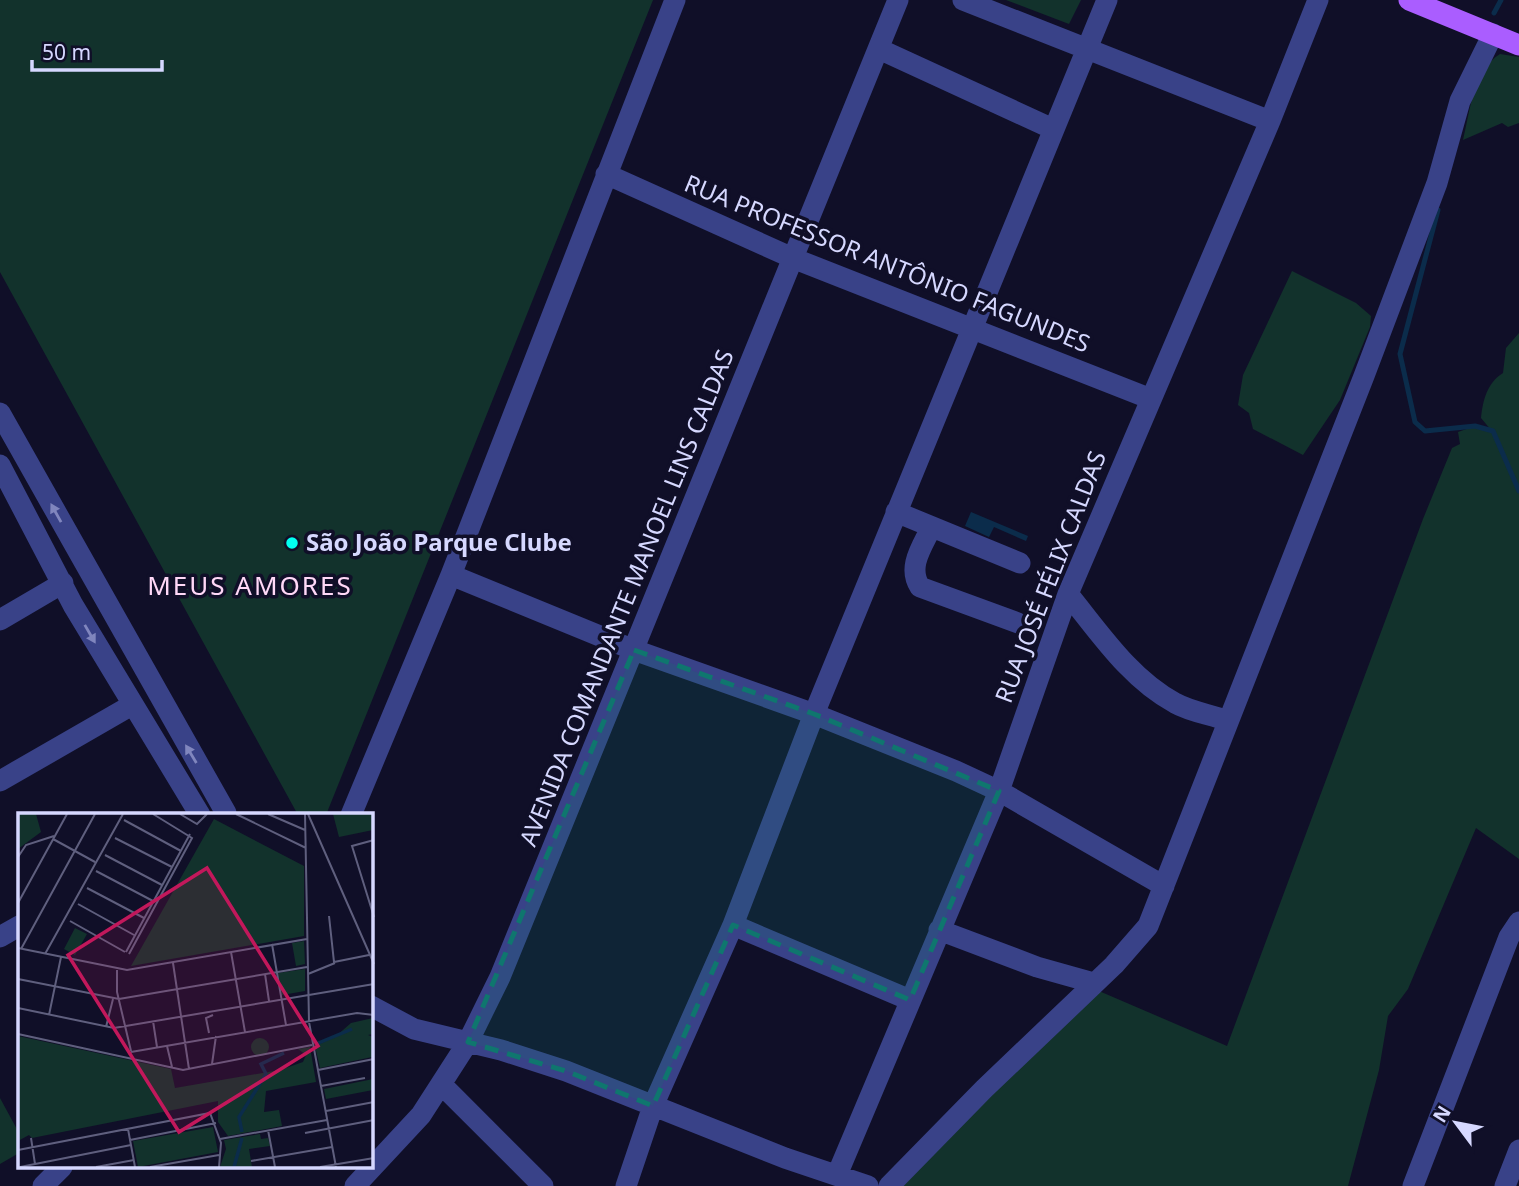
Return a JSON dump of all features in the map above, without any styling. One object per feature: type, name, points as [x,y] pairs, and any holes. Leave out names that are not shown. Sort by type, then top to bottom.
[{"type":"main road","points":[[1409,0],[1519,45]]},
{"type":"street","points":[[353,813],[451,575],[675,0]]},
{"type":"street","name":"AVENIDA COMANDANTE MANOEL LINS CALDAS","points":[[373,1167],[421,1115],[442,1085],[468,1042],[500,977],[898,0]]},
{"type":"street","points":[[962,0],[1270,121]]},
{"type":"street","points":[[626,1186],[653,1106],[733,925],[814,713],[1107,0]]},
{"type":"street","name":"RUA JOSÉ FÉLIX CALDAS","points":[[837,1175],[999,791],[1068,594],[1270,121],[1318,0]]},
{"type":"street","points":[[889,1186],[1128,951],[1148,926],[1437,183],[1460,101],[1493,34]]},
{"type":"street","points":[[879,49],[1053,129]]},
{"type":"street","name":"RUA PROFESSOR ANTÔNIO FAGUNDES","points":[[606,174],[795,258],[970,330],[1151,398]]},
{"type":"street","points":[[0,413],[220,813]]},
{"type":"street","points":[[0,466],[73,604],[199,813]]},
{"type":"street","points":[[896,512],[1020,563]]},
{"type":"street","points":[[931,528],[913,567],[914,579],[920,587],[1018,623]]},
{"type":"street","points":[[52,563],[78,553]]},
{"type":"street","points":[[451,575],[634,650],[814,713],[999,791],[1164,886]]},
{"type":"street","points":[[0,620],[63,583]]},
{"type":"street","points":[[73,604],[97,589]]},
{"type":"street","points":[[1068,594],[1119,657],[1155,691],[1193,712],[1226,720]]},
{"type":"street","points":[[0,781],[132,705]]},
{"type":"street","points":[[1413,1186],[1509,937],[1519,922]]},
{"type":"street","points":[[733,925],[910,1000]]},
{"type":"street","points":[[0,937],[18,927]]},
{"type":"street","points":[[939,930],[1037,967],[1094,983]]},
{"type":"street","points":[[373,1007],[414,1029],[566,1070],[785,1158],[868,1186]]},
{"type":"street","points":[[442,1085],[543,1186]]},
{"type":"street","points":[[1505,1186],[1519,1150]]},
{"type":"street","points":[[43,1186],[61,1168]]},
{"type":"street","name":"AVENIDA COMANDANTE MANOEL LINS CALDAS","points":[[355,1186],[372,1168]]},
{"type":"highlighted area","points":[[634,650],[814,714],[999,791],[910,1000],[733,925],[653,1106],[566,1071],[468,1042]]},
{"type":"green space","name":"São João Parque Clube","points":[[0,0],[653,0],[327,813],[297,813],[0,272]]},
{"type":"green space","points":[[1006,0],[1081,0],[1069,24]]},
{"type":"green space","points":[[1500,54],[1519,57],[1519,123],[1508,127],[1502,123],[1463,140],[1478,81],[1491,61]]},
{"type":"green space","points":[[1292,271],[1356,303],[1371,316],[1370,327],[1340,400],[1303,455],[1253,429],[1249,413],[1238,405],[1243,375]]},
{"type":"green space","points":[[1519,333],[1519,859],[1476,828],[1408,989],[1388,1016],[1379,1070],[1348,1186],[903,1186],[1037,1045],[1099,991],[1227,1046],[1423,519],[1452,448],[1460,444],[1458,432],[1475,426],[1491,430],[1481,418],[1485,398],[1493,382],[1503,373],[1506,348]]},
{"type":"green space","points":[[0,1098],[18,1131],[18,1154],[0,1164]]},
{"type":"water","points":[[971,512],[1028,536],[1026,541],[994,527],[989,537],[965,526]]},
{"type":"waterway","points":[[1494,13],[1501,0]]},
{"type":"waterway","points":[[1438,210],[1400,354],[1415,422],[1425,431],[1475,426],[1493,431],[1519,491]]},
{"type":"place","name":"São João Parque Clube","points":[[292,543]]},
{"type":"district","name":"MEUS AMORES","points":[[250,586]]}]
